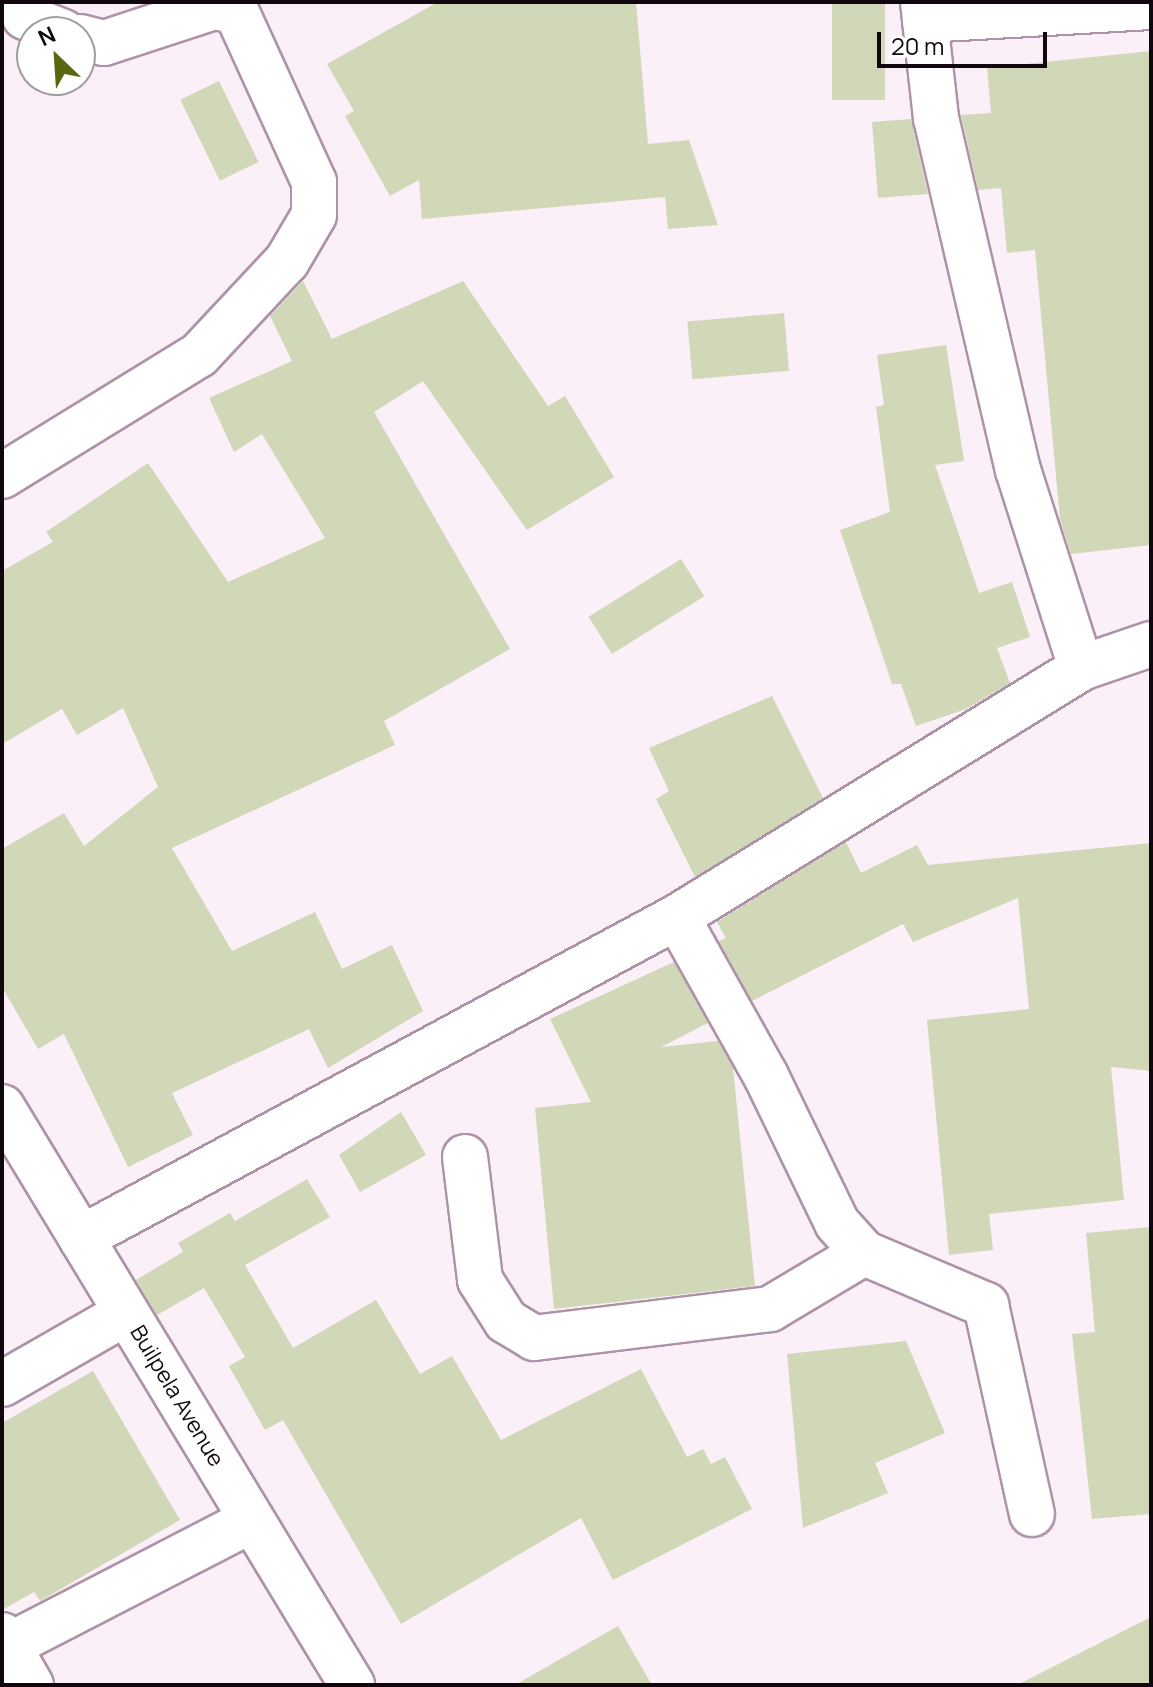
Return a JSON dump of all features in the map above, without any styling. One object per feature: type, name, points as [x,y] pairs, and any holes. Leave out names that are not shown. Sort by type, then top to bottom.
[{"type":"street","points":[[2,476],[199,355],[287,261],[314,215],[314,182],[236,11],[214,7],[104,43],[96,41]]},
{"type":"street","points":[[1081,668],[1018,470],[936,118],[924,11],[1151,7]]},
{"type":"street","points":[[81,1238],[677,917],[1081,668],[1151,644]]},
{"type":"street","points":[[677,917],[837,1223],[864,1253],[986,1305],[1032,1514]]},
{"type":"street","name":"Builpela Avenue","points":[[2,1107],[352,1685]]},
{"type":"street","points":[[465,1157],[480,1280],[506,1321],[534,1338],[770,1309],[864,1253]]},
{"type":"street","points":[[2,1384],[126,1313]]},
{"type":"street","points":[[31,1685],[4,1644],[252,1520]]},
{"type":"building","points":[[438,2],[636,2],[648,144],[689,140],[718,225],[668,229],[665,197],[422,219],[419,180],[390,196],[345,116],[354,111],[327,64]]},
{"type":"building","points":[[832,2],[885,2],[885,100],[832,100]]},
{"type":"building","points":[[1151,51],[1151,545],[1071,554],[1060,519],[1035,250],[1007,253],[1001,188],[978,190],[961,115],[991,113],[987,68]]},
{"type":"building","points":[[219,81],[258,162],[220,181],[180,100]]},
{"type":"building","points":[[911,119],[928,194],[878,198],[872,122]]},
{"type":"building","points":[[303,281],[332,339],[463,281],[548,406],[565,396],[614,477],[527,530],[423,381],[374,412],[510,649],[384,721],[395,745],[172,848],[232,951],[315,912],[342,969],[392,945],[423,1011],[328,1068],[309,1029],[172,1093],[193,1135],[128,1167],[64,1034],[38,1049],[2,987],[2,849],[64,813],[84,846],[158,787],[123,708],[77,735],[62,709],[2,744],[2,571],[53,542],[46,532],[148,463],[228,582],[325,538],[262,434],[234,452],[209,398],[292,361],[270,316]]},
{"type":"building","points":[[784,313],[789,371],[692,379],[687,321]]},
{"type":"building","points":[[946,345],[964,461],[935,465],[979,593],[1012,582],[1030,637],[997,648],[1010,683],[966,709],[916,726],[901,684],[892,684],[840,530],[890,512],[876,407],[884,405],[877,355]]},
{"type":"building","points":[[681,559],[704,596],[612,654],[589,617]]},
{"type":"building","points":[[772,696],[823,798],[695,877],[656,799],[669,791],[649,748]]},
{"type":"building","points":[[846,842],[861,873],[917,845],[928,865],[1151,843],[1151,1071],[1111,1067],[1124,1200],[989,1214],[993,1250],[949,1255],[927,1020],[1029,1009],[1018,898],[913,942],[903,924],[752,1001],[719,941],[726,938],[717,922]]},
{"type":"building","points":[[674,962],[708,1023],[661,1047],[718,1041],[733,1068],[755,1286],[554,1309],[535,1108],[591,1102],[550,1019]]},
{"type":"building","points":[[401,1112],[426,1155],[360,1192],[339,1155]]},
{"type":"building","points":[[307,1179],[330,1217],[245,1265],[293,1348],[376,1300],[420,1374],[452,1356],[501,1440],[641,1369],[687,1457],[703,1449],[711,1464],[725,1457],[752,1509],[613,1580],[581,1518],[401,1624],[283,1420],[265,1430],[229,1366],[245,1357],[204,1288],[157,1315],[136,1280],[183,1252],[178,1243],[230,1213],[235,1221]]},
{"type":"building","points":[[1151,1227],[1151,1514],[1092,1519],[1072,1334],[1095,1332],[1086,1233]]},
{"type":"building","points":[[906,1341],[945,1433],[875,1463],[888,1493],[803,1528],[787,1354]]},
{"type":"building","points":[[93,1371],[180,1520],[40,1601],[34,1592],[2,1610],[2,1423]]},
{"type":"building","points":[[1151,1617],[1151,1685],[1017,1685]]},
{"type":"building","points":[[618,1626],[652,1685],[515,1685]]}]
